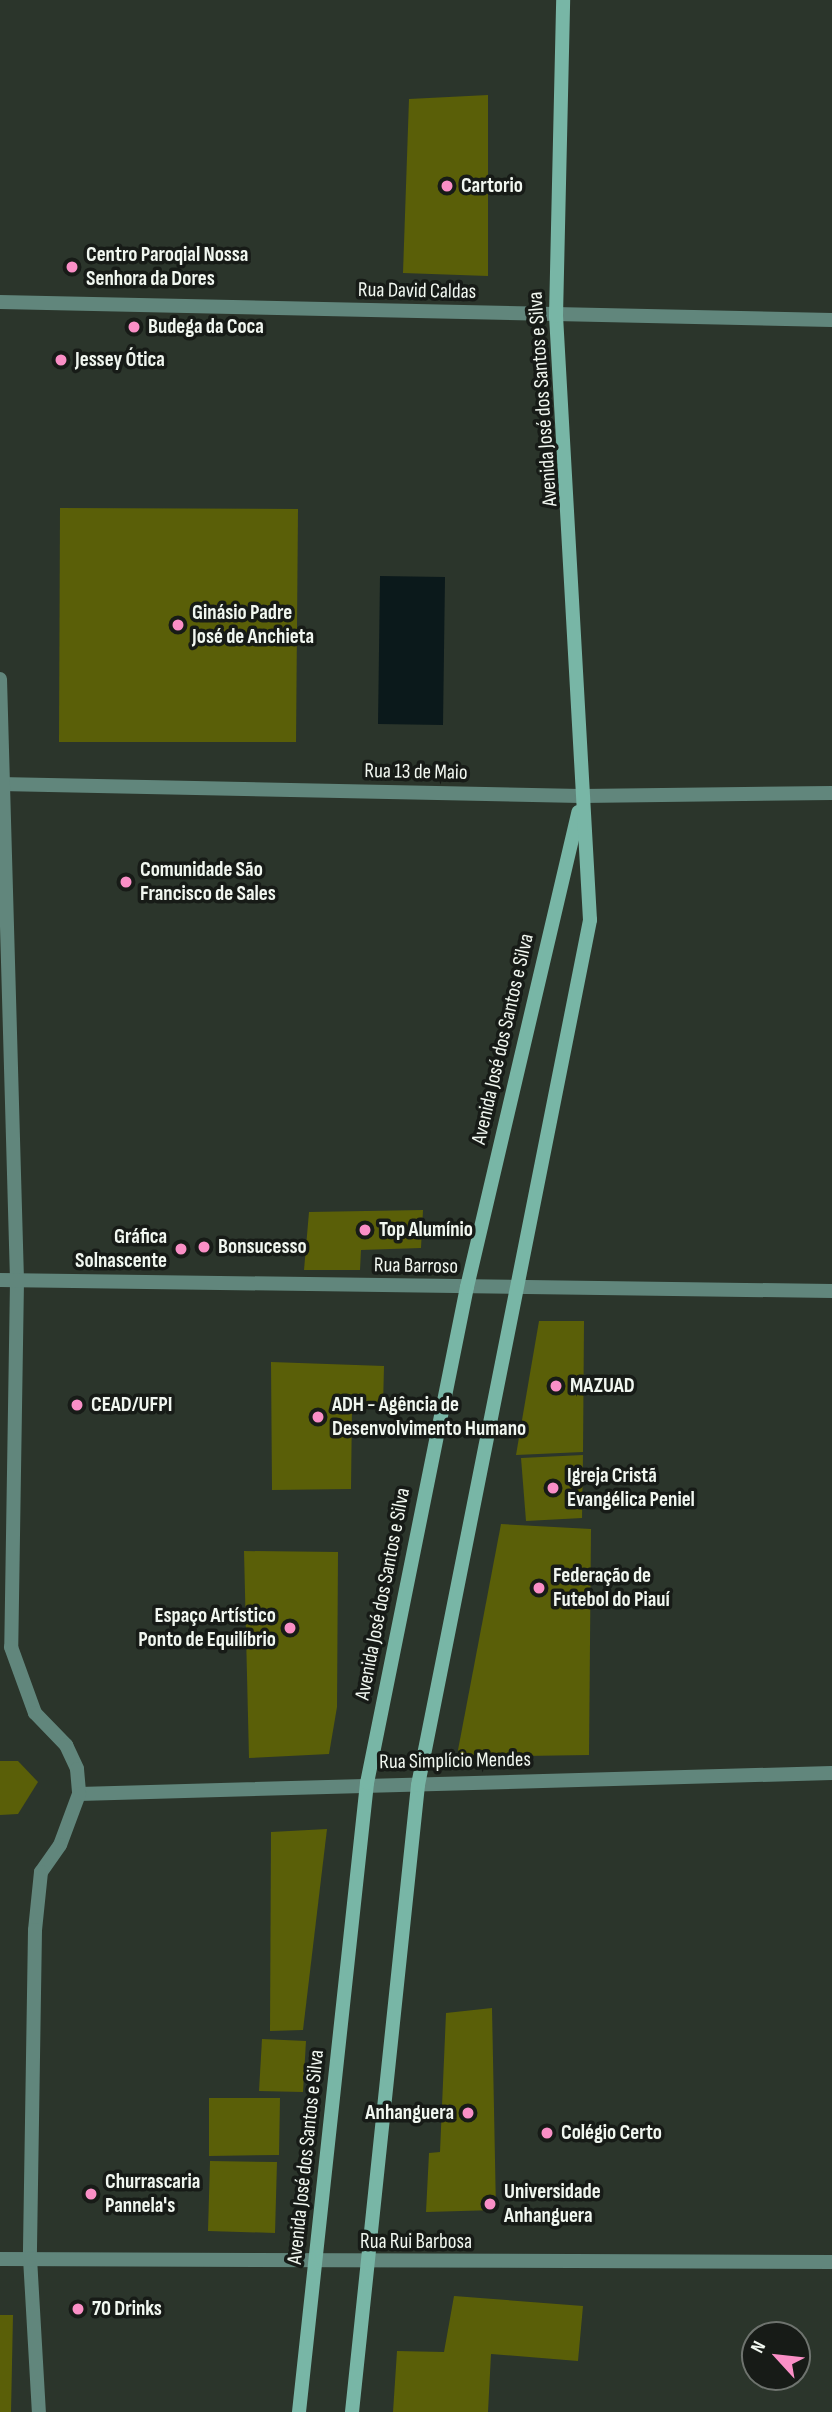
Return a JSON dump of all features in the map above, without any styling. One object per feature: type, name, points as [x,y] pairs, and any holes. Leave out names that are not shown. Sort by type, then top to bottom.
[{"type":"main road","name":"Avenida José dos Santos e Silva","points":[[352,2412],[418,1784],[521,1289],[590,920],[581,796],[573,541],[556,316],[563,0]]},
{"type":"main road","name":"Avenida José dos Santos e Silva","points":[[299,2412],[367,1783],[467,1287],[581,796]]},
{"type":"street","name":"Rua David Caldas","points":[[0,302],[832,320]]},
{"type":"street","points":[[0,679],[17,1281],[11,1647],[35,1713],[72,1757],[79,1794],[60,1845],[41,1872],[30,2258],[39,2412]]},
{"type":"street","name":"Rua 13 de Maio","points":[[2,784],[581,796],[832,793]]},
{"type":"street","name":"Rua Barroso","points":[[0,1280],[521,1289],[832,1291]]},
{"type":"street","name":"Rua Simplício Mendes","points":[[79,1794],[367,1783],[832,1773]]},
{"type":"street","name":"Rua Rui Barbosa","points":[[0,2259],[368,2263],[832,2262]]},
{"type":"shaded area","points":[[380,576],[445,577],[443,725],[378,724]]},
{"type":"building","name":"Cartorio","points":[[488,95],[488,276],[403,273],[409,99]]},
{"type":"building","name":"Ginásio Padre José de Anchieta","points":[[60,508],[298,509],[296,742],[59,742]]},
{"type":"building","name":"Top Alumínio","points":[[423,1210],[421,1248],[361,1250],[360,1270],[304,1270],[309,1212]]},
{"type":"building","name":"MAZUAD","points":[[539,1321],[584,1321],[583,1452],[516,1455]]},
{"type":"building","points":[[271,1362],[384,1366],[383,1407],[352,1406],[351,1489],[272,1490]]},
{"type":"building","name":"Igreja Cristã Evangélica Peniel","points":[[583,1455],[582,1518],[526,1521],[521,1458]]},
{"type":"building","name":"Federação de Futebol do Piauí","points":[[501,1524],[591,1529],[589,1755],[464,1757],[458,1750]]},
{"type":"building","name":"Espaço Artístico Ponto de Equilíbrio","points":[[244,1551],[338,1552],[337,1707],[329,1754],[249,1758]]},
{"type":"building","points":[[0,1761],[18,1761],[38,1782],[18,1814],[0,1815]]},
{"type":"building","points":[[327,1829],[303,2030],[270,2031],[271,1832]]},
{"type":"building","name":"Anhanguera","points":[[492,2008],[496,2210],[426,2212],[429,2153],[440,2152],[446,2013]]},
{"type":"building","points":[[262,2039],[306,2041],[303,2092],[259,2091]]},
{"type":"building","points":[[209,2098],[280,2098],[279,2155],[209,2156]]},
{"type":"building","points":[[210,2161],[277,2162],[275,2233],[208,2231]]},
{"type":"building","points":[[454,2296],[583,2306],[578,2361],[491,2354],[488,2412],[393,2412],[397,2351],[444,2352]]},
{"type":"building","points":[[0,2315],[13,2315],[11,2412],[0,2412]]},
{"type":"place","name":"Cartorio","points":[[447,186]]},
{"type":"place","name":"Centro Paroqial Nossa Senhora da Dores","points":[[72,267]]},
{"type":"place","name":"Budega da Coca","points":[[134,327]]},
{"type":"place","name":"Jessey Ótica","points":[[61,360]]},
{"type":"place","name":"Ginásio Padre José de Anchieta","points":[[178,625]]},
{"type":"place","name":"Comunidade São Francisco de Sales","points":[[126,882]]},
{"type":"place","name":"Top Alumínio","points":[[365,1230]]},
{"type":"place","name":"Bonsucesso","points":[[204,1247]]},
{"type":"place","name":"Gráfica Solnascente","points":[[181,1249]]},
{"type":"place","name":"MAZUAD","points":[[556,1386]]},
{"type":"place","name":"CEAD/UFPI","points":[[77,1405]]},
{"type":"place","name":"ADH - Agência de Desenvolvimento Humano","points":[[318,1417]]},
{"type":"place","name":"Igreja Cristã Evangélica Peniel","points":[[553,1488]]},
{"type":"place","name":"Federação de Futebol do Piauí","points":[[539,1588]]},
{"type":"place","name":"Espaço Artístico Ponto de Equilíbrio","points":[[290,1628]]},
{"type":"place","name":"Anhanguera","points":[[468,2113]]},
{"type":"place","name":"Colégio Certo","points":[[547,2133]]},
{"type":"place","name":"Churrascaria Pannela's","points":[[91,2194]]},
{"type":"place","name":"Universidade Anhanguera","points":[[490,2204]]},
{"type":"place","name":"70 Drinks","points":[[78,2309]]}]
